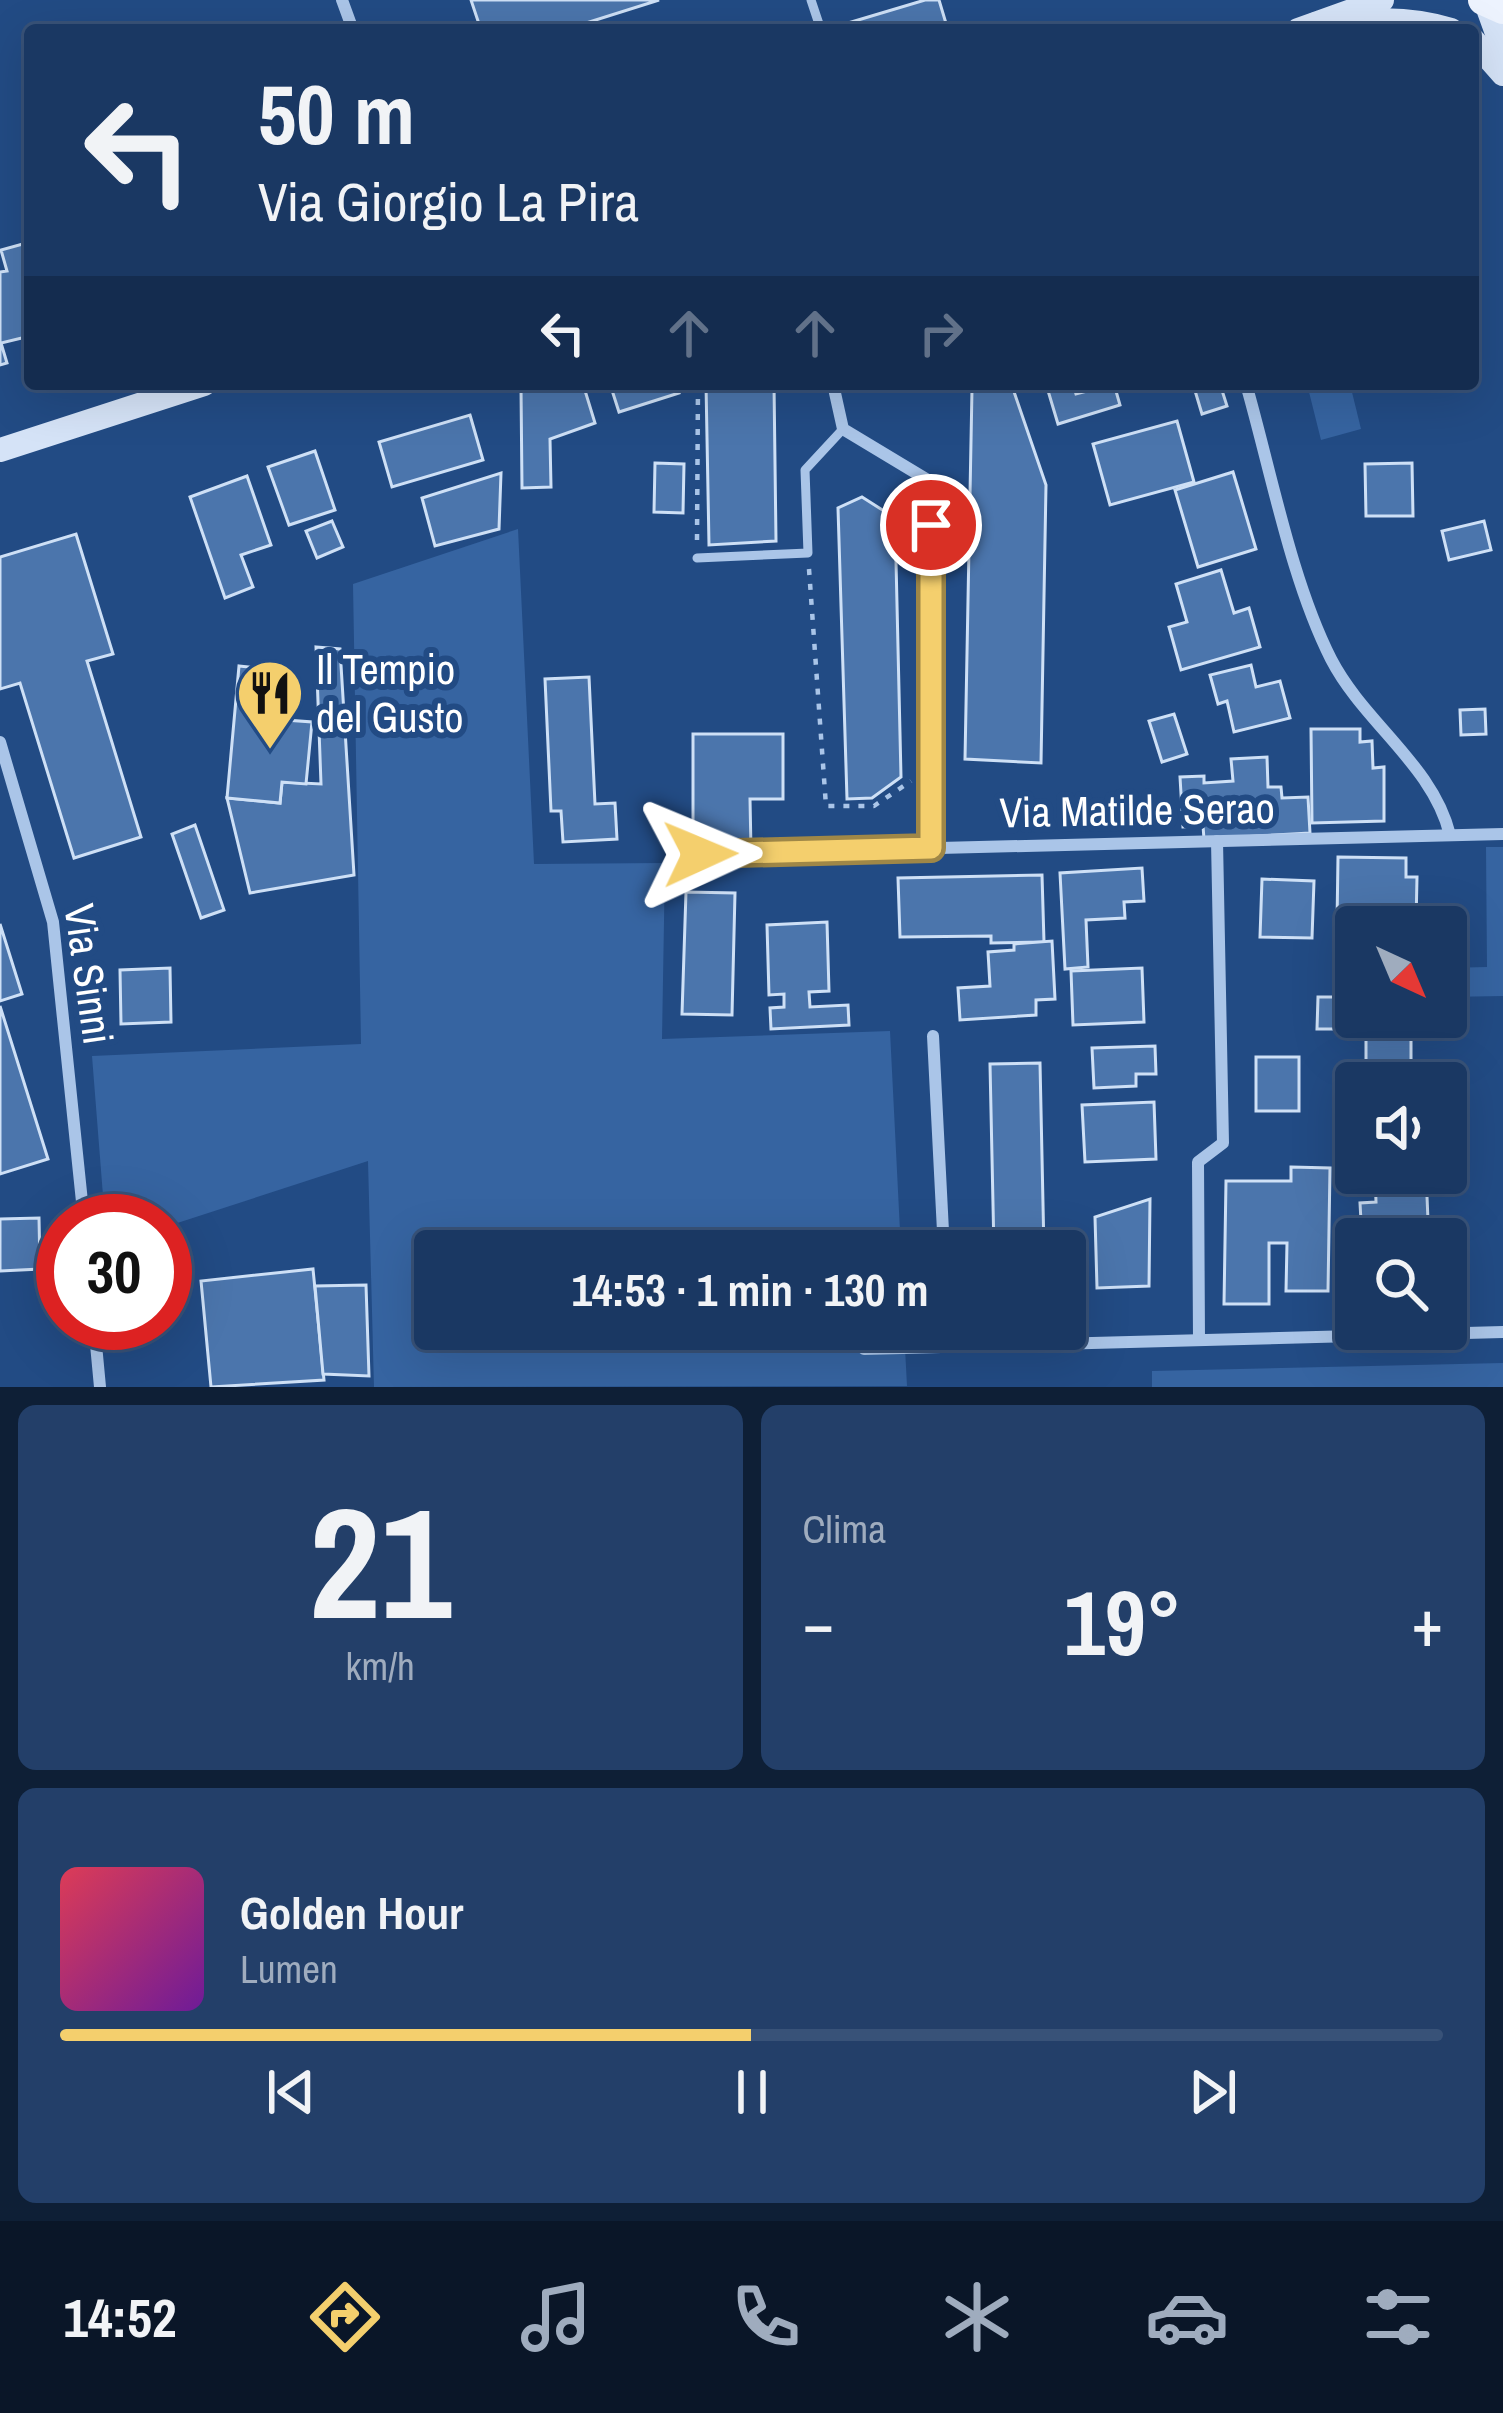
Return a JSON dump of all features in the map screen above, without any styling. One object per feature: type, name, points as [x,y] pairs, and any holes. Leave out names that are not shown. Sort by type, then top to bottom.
[{"type":"main road","points":[[1312,24],[1354,0]]},
{"type":"main road","points":[[1315,24],[1382,0]]},
{"type":"main road","points":[[1491,4],[1503,50]]},
{"type":"main road","points":[[1355,24],[1419,24]]},
{"type":"main road","points":[[1479,47],[1503,74]]},
{"type":"main road","points":[[0,450],[185,390]]},
{"type":"street","points":[[834,390],[843,429],[931,482],[931,848]]},
{"type":"street","points":[[1248,390],[1310,612],[1332,661],[1371,718],[1436,796],[1450,835]]},
{"type":"street","name":"Via Sinni","points":[[0,742],[53,922],[80,1194]]},
{"type":"street","name":"Via Matilde Serao","points":[[700,854],[1503,834]]},
{"type":"street","points":[[1199,1340],[1198,1162],[1222,1143],[1217,842]]},
{"type":"street","points":[[933,1036],[943,1230]]},
{"type":"street","points":[[1086,1343],[1503,1332]]},
{"type":"street","points":[[97,1350],[100,1387]]},
{"type":"lane","points":[[697,558],[808,553],[806,470],[843,429]]},
{"type":"path","points":[[697,558],[698,390]]},
{"type":"path","points":[[808,553],[826,806],[874,806],[931,768]]},
{"type":"shaded area","points":[[1308,390],[1351,390],[1361,429],[1321,440]]},
{"type":"shaded area","points":[[518,529],[534,864],[665,863],[662,1039],[890,1031],[900,1230],[414,1230],[414,1350],[905,1350],[907,1386],[374,1387],[368,1161],[192,1218],[192,1194],[103,1194],[92,1056],[361,1044],[353,584]]},
{"type":"shaded area","points":[[1486,847],[1503,847],[1503,996],[1467,997],[1467,967],[1487,967]]},
{"type":"shaded area","points":[[1503,1363],[1503,1387],[1152,1387],[1152,1371]]},
{"type":"building","points":[[471,0],[659,0],[583,24],[479,24]]},
{"type":"building","points":[[939,0],[946,24],[845,24]]},
{"type":"building","points":[[24,244],[24,337],[1,343],[7,363],[0,365],[0,272],[7,271],[1,250]]},
{"type":"building","points":[[521,390],[585,390],[595,423],[550,439],[551,487],[522,488]]},
{"type":"building","points":[[612,390],[678,390],[679,393],[619,412]]},
{"type":"building","points":[[706,390],[774,390],[776,541],[709,545]]},
{"type":"building","points":[[972,390],[1013,390],[1046,485],[1041,763],[965,759]]},
{"type":"building","points":[[1048,390],[1075,390],[1076,394],[1116,390],[1120,405],[1058,424]]},
{"type":"building","points":[[1195,390],[1222,390],[1227,406],[1202,414]]},
{"type":"building","points":[[470,415],[483,460],[392,487],[379,442]]},
{"type":"building","points":[[1177,421],[1194,482],[1110,505],[1093,444]]},
{"type":"building","points":[[315,451],[335,510],[289,525],[268,467]]},
{"type":"building","points":[[655,463],[684,464],[683,513],[654,512]]},
{"type":"building","points":[[1412,463],[1413,516],[1366,516],[1365,464]]},
{"type":"building","points":[[1233,472],[1256,549],[1198,567],[1175,490]]},
{"type":"building","points":[[501,473],[499,529],[435,546],[422,498]]},
{"type":"building","points":[[247,476],[271,545],[241,555],[253,587],[225,598],[190,497]]},
{"type":"building","points":[[862,497],[895,518],[901,777],[872,798],[847,799],[838,508]]},
{"type":"building","points":[[332,521],[343,547],[317,558],[306,531]]},
{"type":"building","points":[[1484,521],[1491,550],[1449,560],[1442,531]]},
{"type":"building","points":[[76,534],[113,654],[87,661],[141,837],[74,858],[20,683],[0,689],[0,557]]},
{"type":"building","points":[[1221,570],[1234,613],[1249,608],[1260,647],[1181,670],[1169,627],[1187,622],[1176,584]]},
{"type":"building","points":[[316,647],[340,649],[354,875],[250,893],[227,798],[280,803],[282,782],[321,784]]},
{"type":"building","points":[[1251,665],[1256,687],[1280,681],[1290,718],[1234,732],[1227,701],[1218,704],[1210,675]]},
{"type":"building","name":"Il Tempio del Gusto","points":[[239,666],[290,671],[286,720],[312,722],[306,784],[282,782],[280,803],[227,798]]},
{"type":"building","points":[[589,677],[595,804],[615,803],[617,839],[563,842],[561,811],[551,811],[545,679]]},
{"type":"building","points":[[1485,709],[1486,734],[1461,735],[1460,710]]},
{"type":"building","points":[[1174,714],[1187,754],[1162,762],[1149,721]]},
{"type":"building","points":[[1311,729],[1360,729],[1360,742],[1372,741],[1373,768],[1384,767],[1384,821],[1312,823]]},
{"type":"building","points":[[693,734],[783,734],[783,799],[750,799],[751,850],[693,850]]},
{"type":"building","points":[[1267,757],[1268,787],[1281,787],[1282,798],[1308,797],[1310,833],[1204,839],[1203,826],[1183,827],[1180,777],[1204,776],[1204,783],[1233,781],[1231,759]]},
{"type":"building","points":[[195,825],[224,910],[201,918],[172,834]]},
{"type":"building","points":[[1338,857],[1406,858],[1406,877],[1417,877],[1416,906],[1337,906]]},
{"type":"building","points":[[1142,868],[1144,901],[1124,902],[1125,918],[1086,920],[1088,967],[1065,969],[1060,873]]},
{"type":"building","points":[[1042,875],[1044,942],[991,943],[991,936],[900,937],[898,878]]},
{"type":"building","points":[[1262,879],[1314,881],[1312,938],[1260,937]]},
{"type":"building","points":[[686,892],[735,893],[732,1015],[682,1014]]},
{"type":"building","points":[[827,922],[829,991],[809,992],[810,1007],[848,1005],[849,1025],[771,1029],[770,1008],[784,1007],[784,994],[769,995],[767,925]]},
{"type":"building","points":[[0,924],[22,994],[0,1001]]},
{"type":"building","points":[[1052,941],[1055,999],[1036,1000],[1036,1015],[960,1020],[958,988],[990,986],[988,952]]},
{"type":"building","points":[[170,968],[171,1022],[121,1024],[120,970]]},
{"type":"building","points":[[1142,968],[1144,1022],[1073,1025],[1071,971]]},
{"type":"building","points":[[1318,997],[1335,997],[1335,1029],[1317,1029]]},
{"type":"building","points":[[0,1006],[48,1159],[0,1174]]},
{"type":"building","points":[[1366,1038],[1411,1038],[1411,1062],[1366,1062]]},
{"type":"building","points":[[1155,1046],[1156,1074],[1136,1074],[1136,1086],[1094,1088],[1092,1048]]},
{"type":"building","points":[[1256,1057],[1299,1057],[1299,1111],[1256,1111]]},
{"type":"building","points":[[1040,1063],[1044,1230],[994,1230],[990,1064]]},
{"type":"building","points":[[1154,1102],[1156,1159],[1085,1162],[1082,1105]]},
{"type":"building","points":[[1291,1167],[1330,1168],[1328,1291],[1286,1291],[1287,1243],[1269,1243],[1269,1304],[1224,1304],[1226,1181],[1291,1181]]},
{"type":"building","points":[[1376,1194],[1427,1194],[1428,1218],[1361,1218],[1360,1203],[1376,1202]]},
{"type":"building","points":[[1150,1199],[1149,1286],[1097,1288],[1095,1217]]},
{"type":"building","points":[[36,1218],[36,1269],[0,1271],[0,1219]]},
{"type":"building","points":[[313,1269],[324,1380],[211,1387],[201,1281]]},
{"type":"building","points":[[366,1285],[369,1376],[323,1374],[315,1286]]},
{"type":"place","name":"Il Tempio del Gusto","points":[[270,752]]},
{"type":"route","points":[[700,854],[931,848],[931,525]]}]
